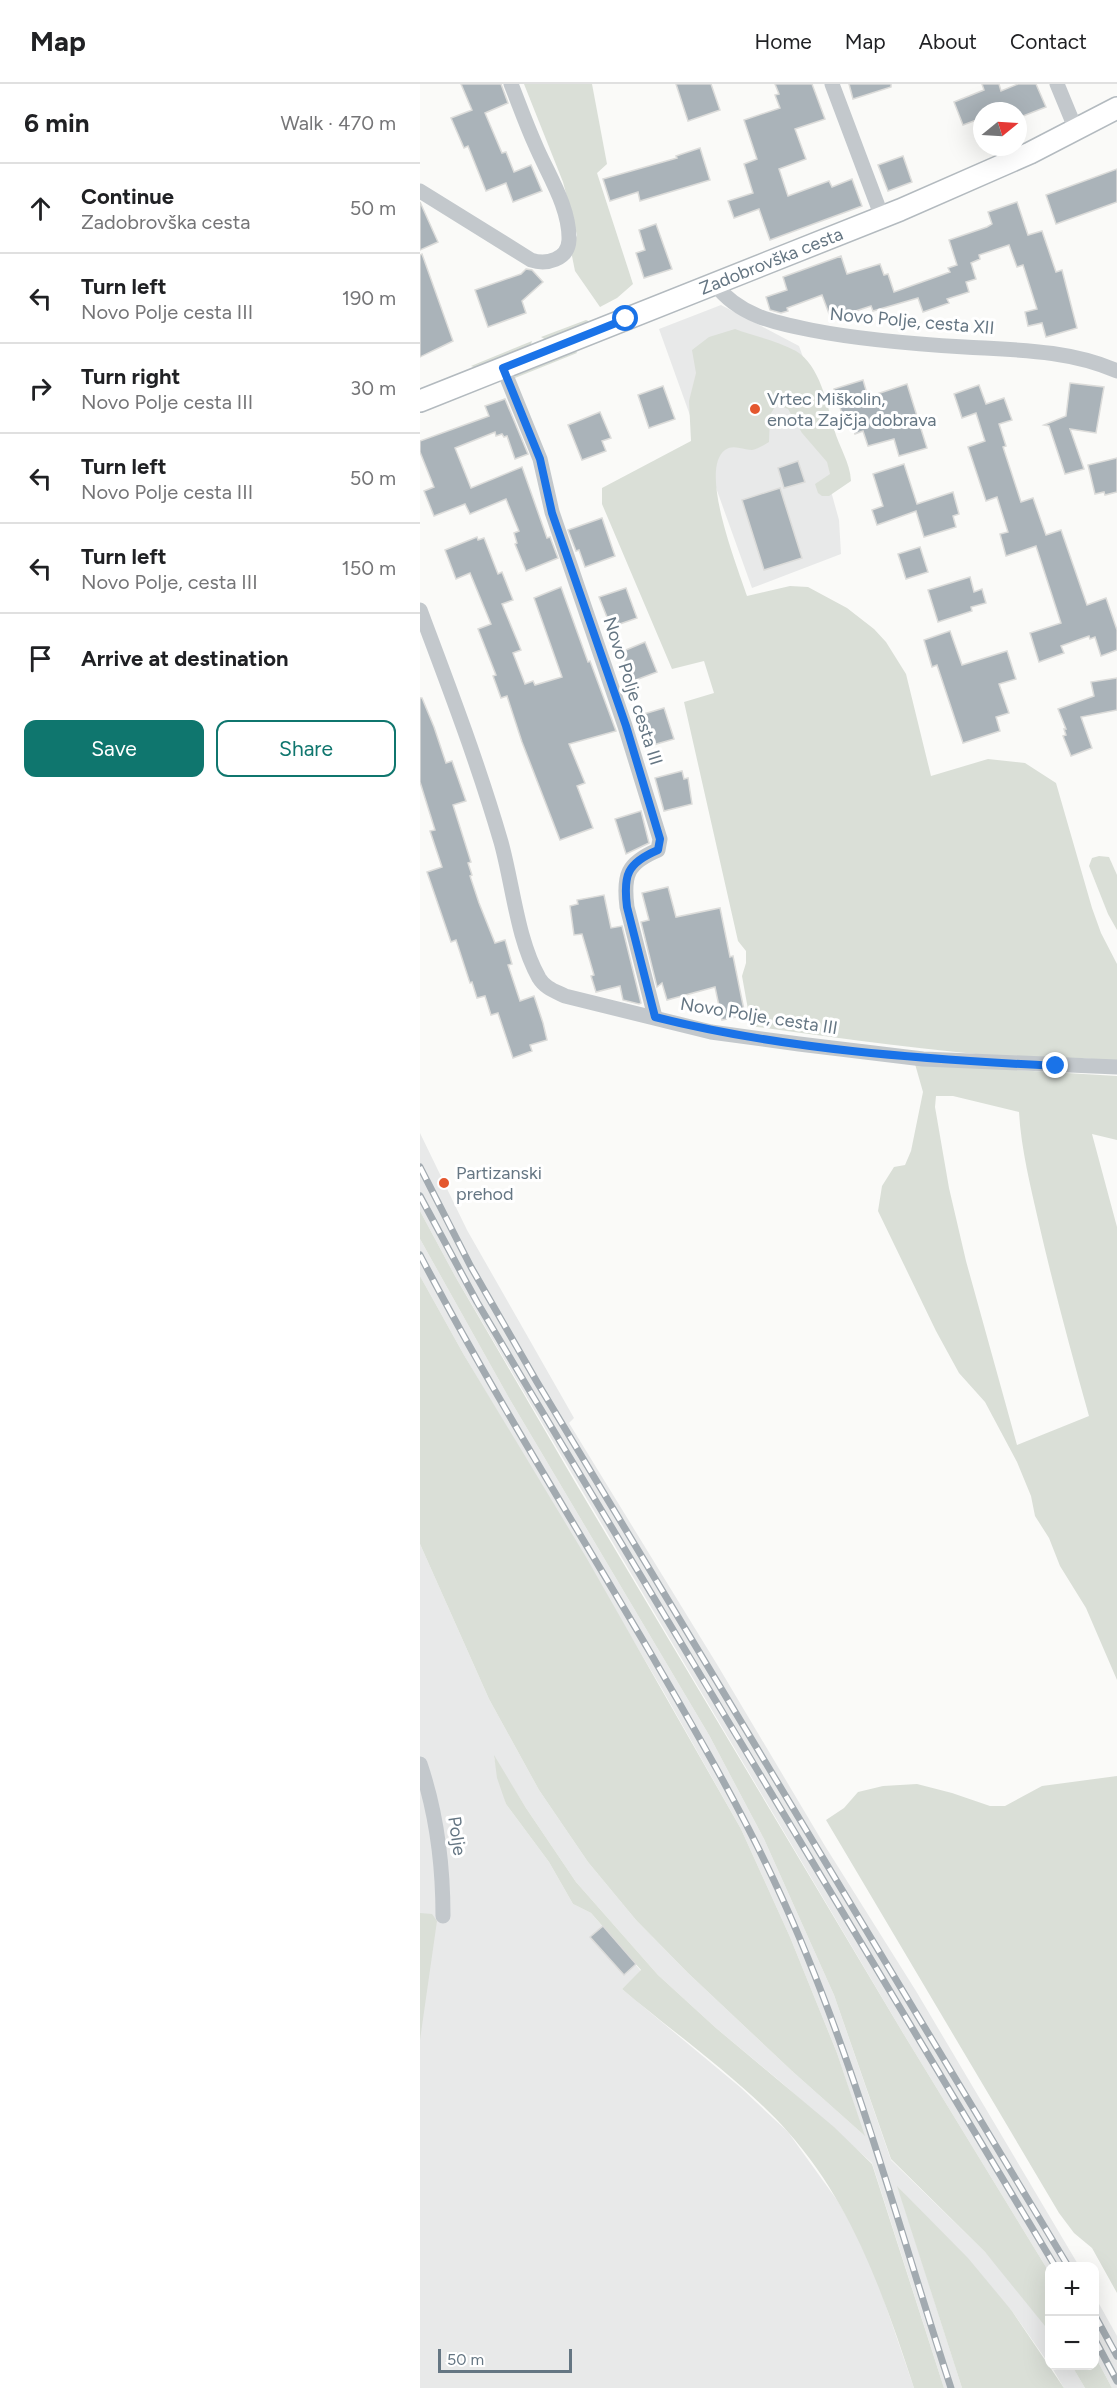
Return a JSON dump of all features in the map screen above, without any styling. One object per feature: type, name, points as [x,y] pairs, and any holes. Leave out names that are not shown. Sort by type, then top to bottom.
[{"type":"main road","name":"Zadobrovška cesta","points":[[420,400],[882,217],[975,178],[1117,108]]},
{"type":"street","points":[[420,191],[531,260],[541,263],[557,259],[566,250],[569,241],[560,200],[511,84]]},
{"type":"street","points":[[832,84],[882,217]]},
{"type":"street","points":[[1057,84],[1076,130]]},
{"type":"street","name":"Novo Polje, cesta XII","points":[[715,284],[724,296],[743,309],[760,318],[792,326],[884,341],[1027,350],[1072,357],[1117,371]]},
{"type":"street","name":"Novo Polje cesta III","points":[[503,368],[540,459],[552,513],[626,726],[658,832],[660,845],[658,850],[630,868],[625,889],[627,907],[655,1017]]},
{"type":"street","name":"Novo Polje, cesta III","points":[[420,610],[475,759],[501,844],[527,950],[540,980],[547,988],[565,996],[714,1032],[923,1059],[1117,1067]]},
{"type":"street","name":"Polje","points":[[420,1764],[434,1810],[439,1844],[443,1916]]},
{"type":"shaded area","points":[[524,84],[592,84],[607,164],[597,173],[633,284],[617,298],[600,307],[575,271],[571,251],[577,235],[563,182]]},
{"type":"shaded area","name":"Vrtec Miškolin, enota Zajčja dobrava","points":[[721,305],[799,346],[845,472],[829,484],[839,520],[841,554],[752,588],[659,329]]},
{"type":"shaded area","points":[[586,320],[591,322],[546,340],[541,337]]},
{"type":"shaded area","points":[[735,329],[789,347],[811,366],[825,397],[836,436],[849,467],[851,481],[829,496],[822,496],[818,493],[815,484],[830,474],[827,462],[802,433],[788,409],[776,405],[770,415],[769,442],[752,450],[735,447],[725,450],[718,461],[716,477],[718,498],[722,520],[747,596],[790,586],[808,587],[847,608],[874,629],[886,642],[906,674],[931,776],[988,759],[1025,763],[1056,783],[1092,908],[1101,933],[1117,964],[1117,1062],[1084,1058],[1074,1061],[1033,1059],[952,1052],[751,1026],[742,976],[746,963],[746,951],[738,941],[684,702],[714,693],[704,661],[672,669],[602,504],[602,488],[691,441],[689,401],[696,373],[692,350],[709,337]]},
{"type":"shaded area","points":[[532,341],[530,347],[476,368],[471,366]]},
{"type":"shaded area","points":[[576,351],[577,353],[515,378],[515,376]]},
{"type":"shaded area","points":[[1109,857],[1117,875],[1117,930],[1108,914],[1089,866],[1092,858]]},
{"type":"shaded area","points":[[915,1064],[1117,1076],[1117,1140],[1092,1134],[1117,1227],[1117,1680],[1086,1608],[1060,1566],[1049,1538],[1035,1516],[1031,1496],[1017,1462],[985,1402],[959,1373],[878,1211],[882,1186],[894,1167],[905,1165],[911,1151],[923,1092]],"holes":[[[936,1096],[953,1096],[1019,1112],[1024,1154],[1039,1224],[1089,1416],[1017,1445],[966,1261],[949,1188],[935,1107]]]},
{"type":"shaded area","points":[[420,1133],[467,1230],[574,1418],[569,1423],[825,1846],[916,1991],[1077,2262],[1045,2262],[1045,2265],[903,2033],[455,1276],[420,1211]]},
{"type":"shaded area","points":[[420,1211],[455,1276],[575,1482],[903,2033],[1045,2265],[1045,2326],[985,2252],[891,2159],[834,1995],[764,1839],[709,1735],[509,1398],[420,1239]]},
{"type":"shaded area","points":[[420,1239],[509,1398],[709,1735],[764,1839],[834,1995],[891,2160],[985,2252],[1019,2291],[1045,2326],[1045,2358],[1012,2311],[898,2187],[962,2388],[944,2388],[872,2163],[658,1975],[576,1882],[494,1757],[506,1804],[549,1862],[573,1904],[591,1913],[641,1971],[622,1989],[740,2087],[788,2132],[837,2200],[854,2229],[875,2274],[914,2388],[420,2388],[420,1544],[489,1699],[539,1790],[588,1862],[636,1920],[688,1973],[864,2135],[837,2053],[790,1937],[741,1829],[662,1689],[464,1355],[420,1276]]},
{"type":"shaded area","points":[[420,1276],[464,1355],[586,1557],[741,1829],[790,1937],[837,2053],[865,2136],[688,1973],[636,1920],[588,1862],[539,1790],[489,1699],[420,1544]]},
{"type":"shaded area","points":[[494,1755],[526,1808],[576,1882],[658,1975],[716,2028],[834,2127],[872,2164],[944,2388],[914,2388],[891,2319],[864,2253],[849,2221],[811,2160],[788,2132],[750,2094],[622,1989],[641,1970],[591,1913],[573,1904],[549,1862],[506,1804],[497,1778]]},
{"type":"shaded area","points":[[1117,1776],[1117,2293],[1092,2248],[1074,2233],[1059,2213],[826,1820],[844,1808],[858,1792],[883,1786],[917,1784],[990,1806],[1005,1806],[1042,1786]]},
{"type":"shaded area","points":[[420,1913],[432,1914],[437,1921],[420,2040]]},
{"type":"shaded area","points":[[897,2186],[968,2258],[1012,2311],[1045,2360],[1045,2370],[1052,2370],[1064,2388],[962,2388]]},
{"type":"shaded area","points":[[1099,2304],[1117,2336],[1117,2388],[1112,2388],[1099,2364]]},
{"type":"shaded area","points":[[1099,2364],[1112,2388],[1085,2388],[1074,2370],[1099,2370]]},
{"type":"shaded area","points":[[1053,2370],[1074,2370],[1085,2388],[1064,2388]]},
{"type":"building","points":[[461,84],[501,84],[508,103],[485,113],[502,153],[506,152],[514,172],[531,165],[542,191],[513,202],[506,183],[486,191],[468,146],[464,148],[451,118],[472,110]]},
{"type":"building","points":[[676,84],[711,84],[720,110],[688,121]]},
{"type":"building","points":[[775,84],[812,84],[825,119],[795,129],[806,159],[779,169],[788,196],[829,181],[832,187],[852,179],[862,206],[770,240],[759,209],[734,218],[728,201],[753,193],[744,164],[757,159],[744,120],[780,108],[775,95],[779,94]]},
{"type":"building","points":[[849,84],[891,84],[891,87],[853,99]]},
{"type":"building","points":[[982,84],[999,84],[1001,91],[1018,84],[1036,84],[1046,107],[1027,114],[1027,102],[973,102],[973,121],[963,125],[954,102],[984,90]]},
{"type":"building","points":[[700,148],[710,180],[640,201],[638,192],[610,201],[603,179],[677,158],[676,156]]},
{"type":"building","points":[[903,156],[912,182],[888,191],[878,165]]},
{"type":"building","points":[[1117,169],[1117,202],[1056,224],[1046,195]]},
{"type":"building","points":[[420,202],[438,242],[420,250]]},
{"type":"building","points":[[1017,202],[1028,235],[1042,231],[1056,272],[1062,270],[1077,328],[1046,337],[1042,323],[1028,326],[1025,312],[1037,309],[1023,265],[1017,267],[1009,245],[979,255],[980,259],[971,263],[976,279],[966,282],[969,292],[947,299],[949,303],[923,312],[918,298],[873,311],[871,306],[831,319],[822,295],[787,308],[788,311],[781,313],[770,310],[766,297],[787,290],[783,277],[841,256],[847,274],[880,264],[884,275],[888,274],[894,292],[950,272],[948,268],[957,265],[949,240],[987,227],[992,224],[988,212]]},
{"type":"building","points":[[656,224],[672,269],[644,278],[636,253],[645,250],[639,230]]},
{"type":"building","points":[[422,254],[453,341],[420,357],[420,255]]},
{"type":"building","points":[[526,269],[532,270],[543,282],[522,301],[526,313],[488,327],[475,290],[521,274]]},
{"type":"building","points":[[863,380],[868,397],[907,384],[927,448],[899,456],[894,439],[868,446],[863,431],[855,434],[850,419],[844,420],[834,389]]},
{"type":"building","points":[[1070,383],[1104,387],[1096,433],[1070,429],[1084,469],[1065,474],[1049,426],[1044,425],[1066,416]]},
{"type":"building","points":[[979,385],[986,404],[1004,398],[1012,420],[999,424],[1006,446],[1003,447],[1021,502],[1033,498],[1046,535],[1061,530],[1087,605],[1106,598],[1117,630],[1117,650],[1101,656],[1095,637],[1090,639],[1089,636],[1061,646],[1064,653],[1039,662],[1030,633],[1061,623],[1036,546],[1006,556],[1000,534],[1008,532],[997,497],[986,501],[968,447],[985,441],[976,413],[962,418],[954,394]]},
{"type":"building","points":[[663,386],[675,419],[649,428],[638,395]]},
{"type":"building","points":[[505,399],[528,454],[515,459],[507,436],[504,437],[502,434],[496,436],[495,432],[455,448],[471,488],[522,467],[547,538],[550,537],[558,558],[526,571],[515,544],[517,543],[514,533],[519,531],[506,499],[470,514],[465,504],[434,516],[424,491],[434,487],[420,452],[420,441],[489,416],[485,406]]},
{"type":"building","points":[[600,412],[611,438],[602,441],[606,451],[582,460],[568,425]]},
{"type":"building","points":[[1117,458],[1117,492],[1105,495],[1104,492],[1095,494],[1088,465]]},
{"type":"building","points":[[798,461],[805,482],[784,488],[778,468]]},
{"type":"building","points":[[904,464],[917,504],[953,492],[959,514],[953,516],[956,527],[924,537],[916,511],[877,525],[872,510],[883,506],[873,474]]},
{"type":"building","points":[[780,488],[802,558],[764,570],[742,500]]},
{"type":"building","points":[[602,518],[615,556],[585,567],[568,530]]},
{"type":"building","points":[[477,537],[478,540],[484,538],[498,574],[502,572],[513,600],[502,604],[521,650],[513,653],[525,684],[533,681],[535,685],[562,677],[534,598],[561,587],[616,731],[569,744],[585,783],[577,786],[593,828],[560,840],[522,742],[507,696],[501,698],[493,676],[496,675],[478,629],[491,624],[470,573],[456,579],[445,550]]},
{"type":"building","points":[[920,547],[928,572],[906,579],[898,554]]},
{"type":"building","points":[[970,577],[974,592],[982,589],[986,603],[971,607],[972,611],[938,622],[928,590]]},
{"type":"building","points":[[626,588],[637,618],[611,627],[599,597]]},
{"type":"building","points":[[950,631],[962,665],[1007,651],[1016,679],[999,684],[1009,713],[996,717],[1000,731],[963,743],[937,665],[932,667],[924,640]]},
{"type":"building","points":[[645,642],[657,672],[633,681],[621,652]]},
{"type":"building","points":[[1117,678],[1117,710],[1081,717],[1092,748],[1071,756],[1063,736],[1066,735],[1064,729],[1066,729],[1058,709],[1094,696],[1091,682]]},
{"type":"building","points":[[420,698],[422,698],[434,727],[446,763],[452,761],[466,801],[453,805],[471,862],[468,863],[472,875],[470,876],[479,903],[495,943],[505,940],[512,964],[508,965],[520,1001],[534,996],[543,1023],[547,1040],[530,1045],[532,1051],[513,1058],[498,1013],[491,1015],[485,996],[477,998],[456,940],[451,942],[427,872],[442,867],[430,831],[435,830],[420,782]]},
{"type":"building","points":[[664,708],[674,739],[646,747],[637,716]]},
{"type":"building","points":[[682,771],[684,779],[688,778],[692,804],[664,811],[655,778]]},
{"type":"building","points":[[641,811],[649,843],[626,854],[615,819]]},
{"type":"building","points":[[668,887],[676,917],[720,908],[745,1015],[722,1020],[715,987],[667,1000],[662,983],[657,987],[641,922],[649,920],[642,893]]},
{"type":"building","points":[[604,895],[611,928],[622,926],[641,1003],[639,1004],[623,1000],[620,986],[596,992],[591,976],[594,975],[582,934],[574,935],[570,906],[578,904],[577,900]]},
{"type":"building","points":[[603,1926],[636,1964],[624,1975],[590,1937]]},
{"type":"railway","points":[[420,1167],[471,1267],[537,1382],[1066,2262]]},
{"type":"railway","points":[[420,1196],[477,1302],[528,1388],[1053,2262]]},
{"type":"railway","points":[[420,1255],[504,1406],[700,1740],[777,1887],[804,1948],[851,2072],[951,2388]]},
{"type":"railway","points":[[1095,2316],[1117,2356]]},
{"type":"railway","points":[[1099,2347],[1117,2381]]},
{"type":"place","name":"Vrtec Miškolin, enota Zajčja dobrava","points":[[755,409]]},
{"type":"place","name":"Partizanski prehod","points":[[444,1183]]},
{"type":"route","points":[[626,319],[503,368],[540,459],[552,513],[626,726],[657,825],[660,839],[658,850],[646,855],[630,868],[625,889],[627,907],[655,1017],[714,1032],[799,1044],[923,1059],[1056,1066]]}]
